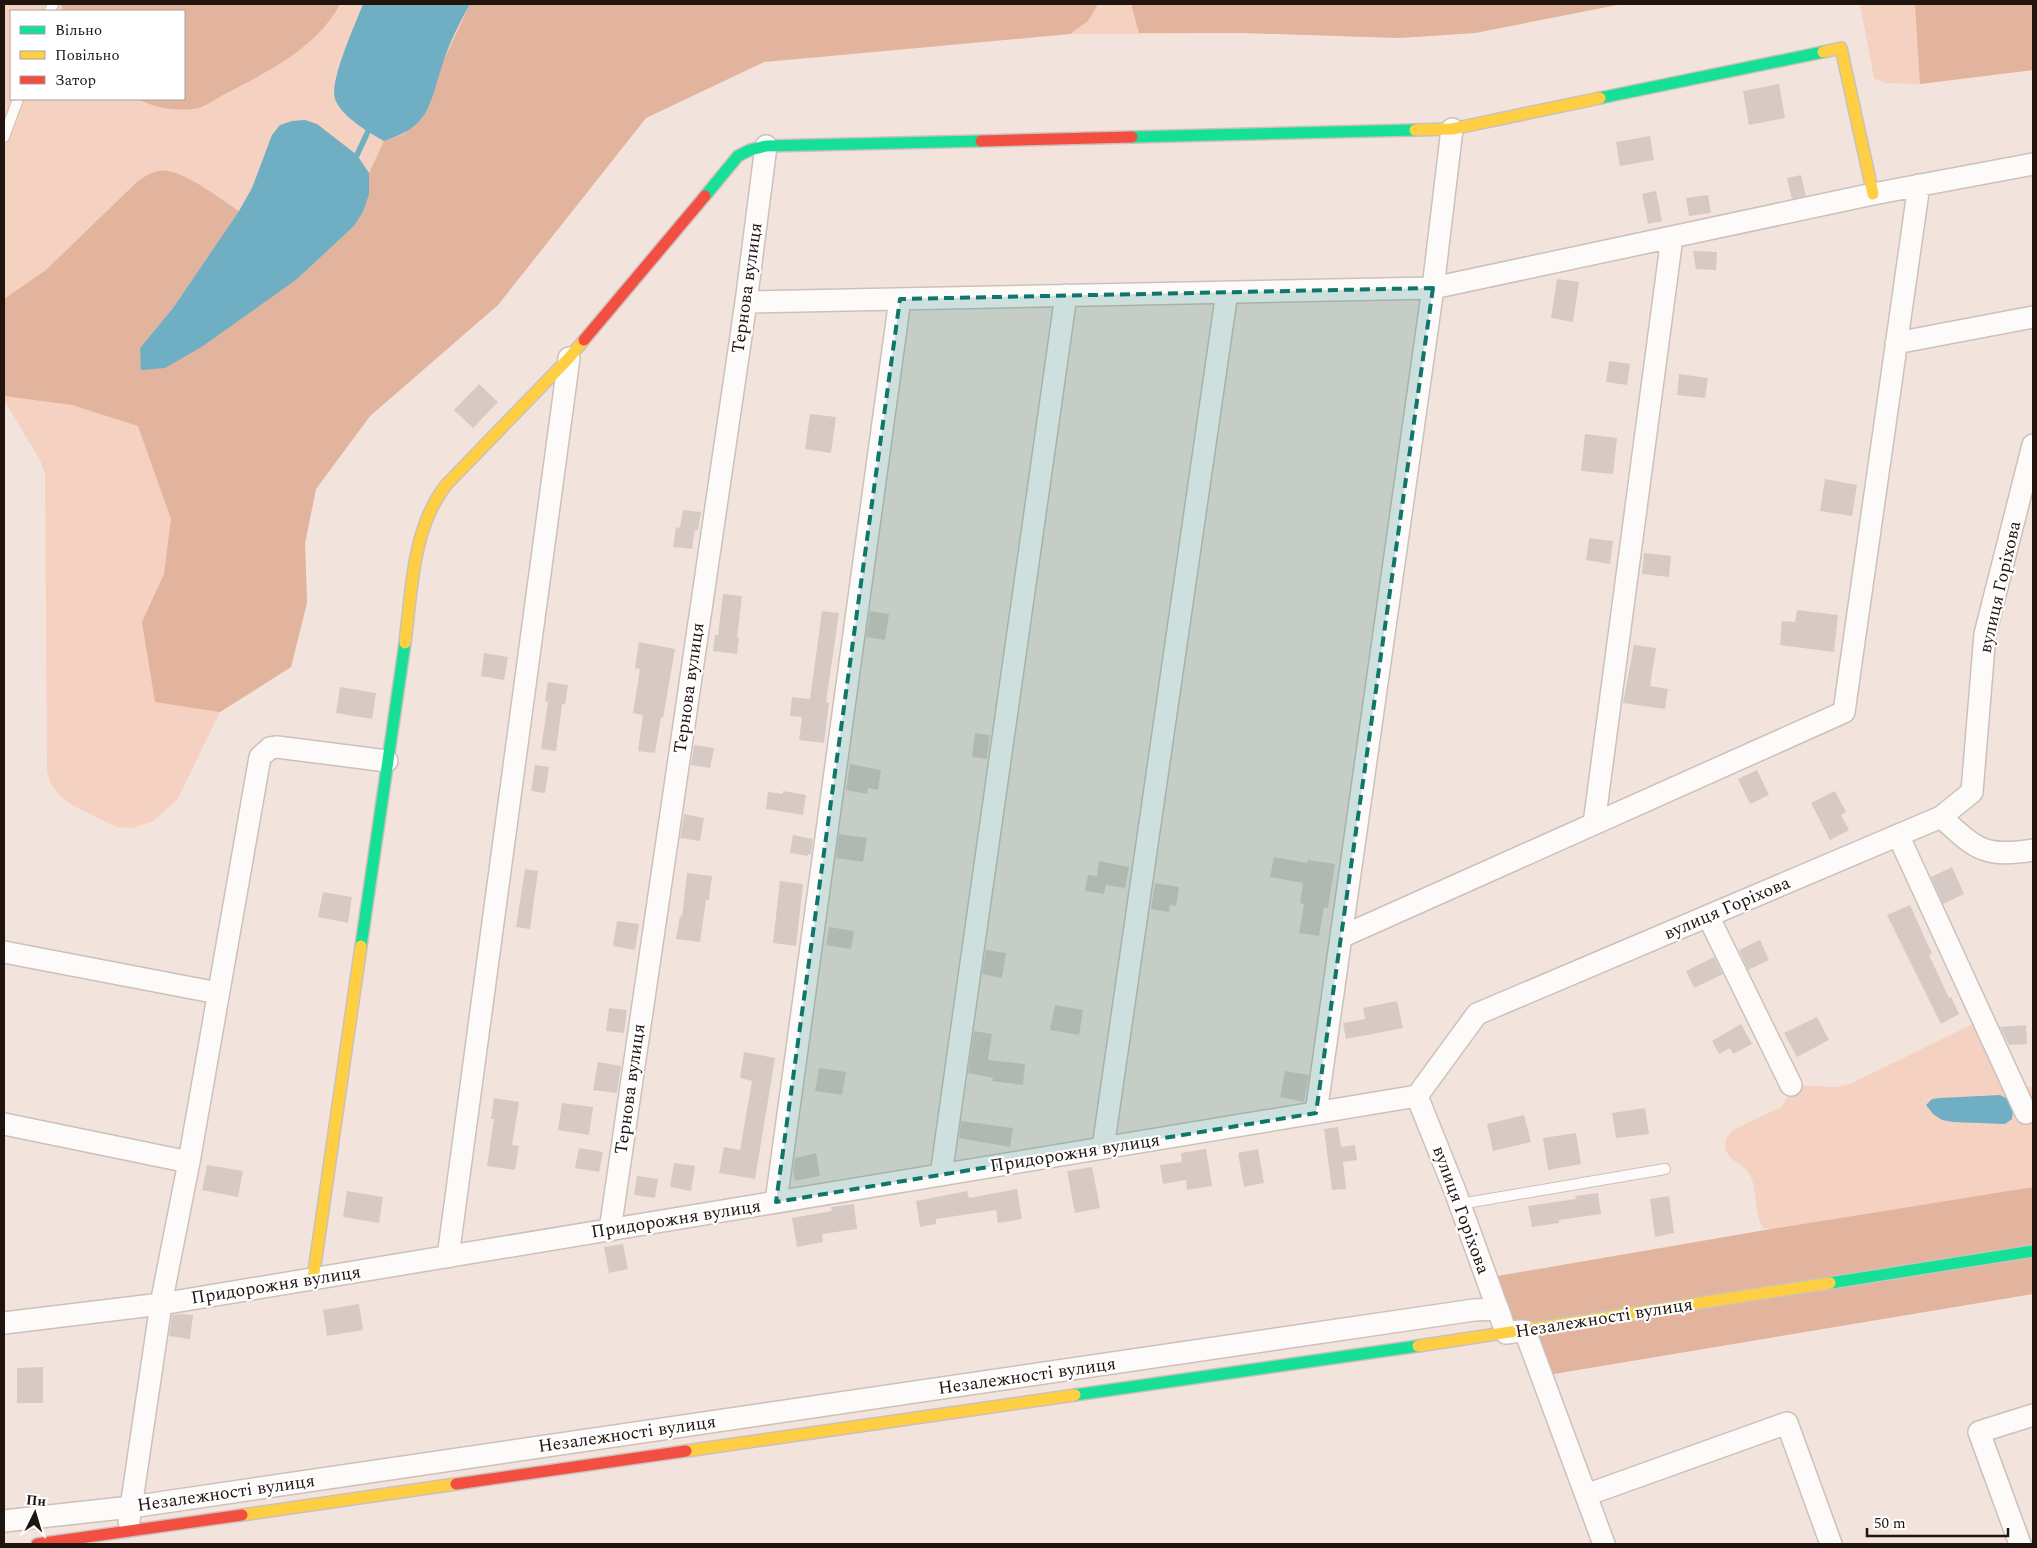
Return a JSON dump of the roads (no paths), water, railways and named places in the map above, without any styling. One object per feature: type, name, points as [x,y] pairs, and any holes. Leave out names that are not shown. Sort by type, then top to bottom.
[{"type":"street","points":[[313,1279],[420,535],[426,515],[434,499],[446,485],[569,358],[738,156],[750,150],[766,146],[1452,129],[1841,48],[1873,194]]},
{"type":"street","points":[[1316,1113],[1433,288],[1452,129]]},
{"type":"street","name":"Тернова вулиця","points":[[610,1230],[746,302],[766,146]]},
{"type":"street","points":[[746,302],[1433,288],[1873,194],[2033,164]]},
{"type":"street","points":[[1341,937],[1844,712],[1919,185]]},
{"type":"street","points":[[1594,824],[1672,236]]},
{"type":"street","points":[[1103,1148],[1227,292]]},
{"type":"street","points":[[941,1175],[1066,296]]},
{"type":"street","points":[[776,1202],[900,299]]},
{"type":"street","points":[[1896,342],[2033,317]]},
{"type":"street","points":[[448,1257],[569,358]]},
{"type":"street","name":"вулиця Горіхова","points":[[1498,1309],[1460,1204],[1417,1096],[1477,1014],[1941,817],[1972,792],[1985,634],[2033,445]]},
{"type":"street","points":[[127,1531],[161,1304],[189,1162],[260,757],[270,748],[276,747],[387,761]]},
{"type":"street","points":[[1941,817],[1970,844],[1982,849],[1998,853],[2033,850]]},
{"type":"street","points":[[1898,835],[2026,1113]]},
{"type":"street","points":[[1708,916],[1792,1085]]},
{"type":"street","points":[[4,952],[218,992]]},
{"type":"street","name":"Придорожня вулиця","points":[[4,1323],[161,1304],[1417,1096]]},
{"type":"street","points":[[4,1124],[189,1162]]},
{"type":"street","name":"Незалежності вулиця","points":[[4,1521],[131,1507],[1464,1312],[1498,1309],[1515,1332],[2033,1252]]},
{"type":"street","points":[[37,1544],[1515,1332],[1586,1495],[1602,1544]]},
{"type":"street","points":[[2020,1544],[1979,1432],[2033,1415]]},
{"type":"street","points":[[1586,1495],[1786,1423],[1831,1544]]},
{"type":"lane","points":[[4,137],[18,100]]},
{"type":"lane","points":[[1460,1204],[1664,1169]]},
{"type":"water","points":[[363,4],[470,4],[448,48],[426,112],[420,121],[411,128],[384,141],[349,117],[335,99],[334,91],[339,66]]},
{"type":"water","points":[[305,120],[317,124],[357,155],[369,173],[369,195],[363,212],[354,226],[297,279],[203,346],[165,368],[141,370],[140,348],[173,308],[239,211],[252,188],[272,135],[280,125],[292,121]]},
{"type":"water","points":[[2000,1095],[2008,1099],[2013,1110],[2012,1119],[2005,1124],[1942,1120],[1933,1114],[1926,1105],[1932,1099]]},
{"type":"waterway","points":[[351,161],[357,155],[371,125]]}]
